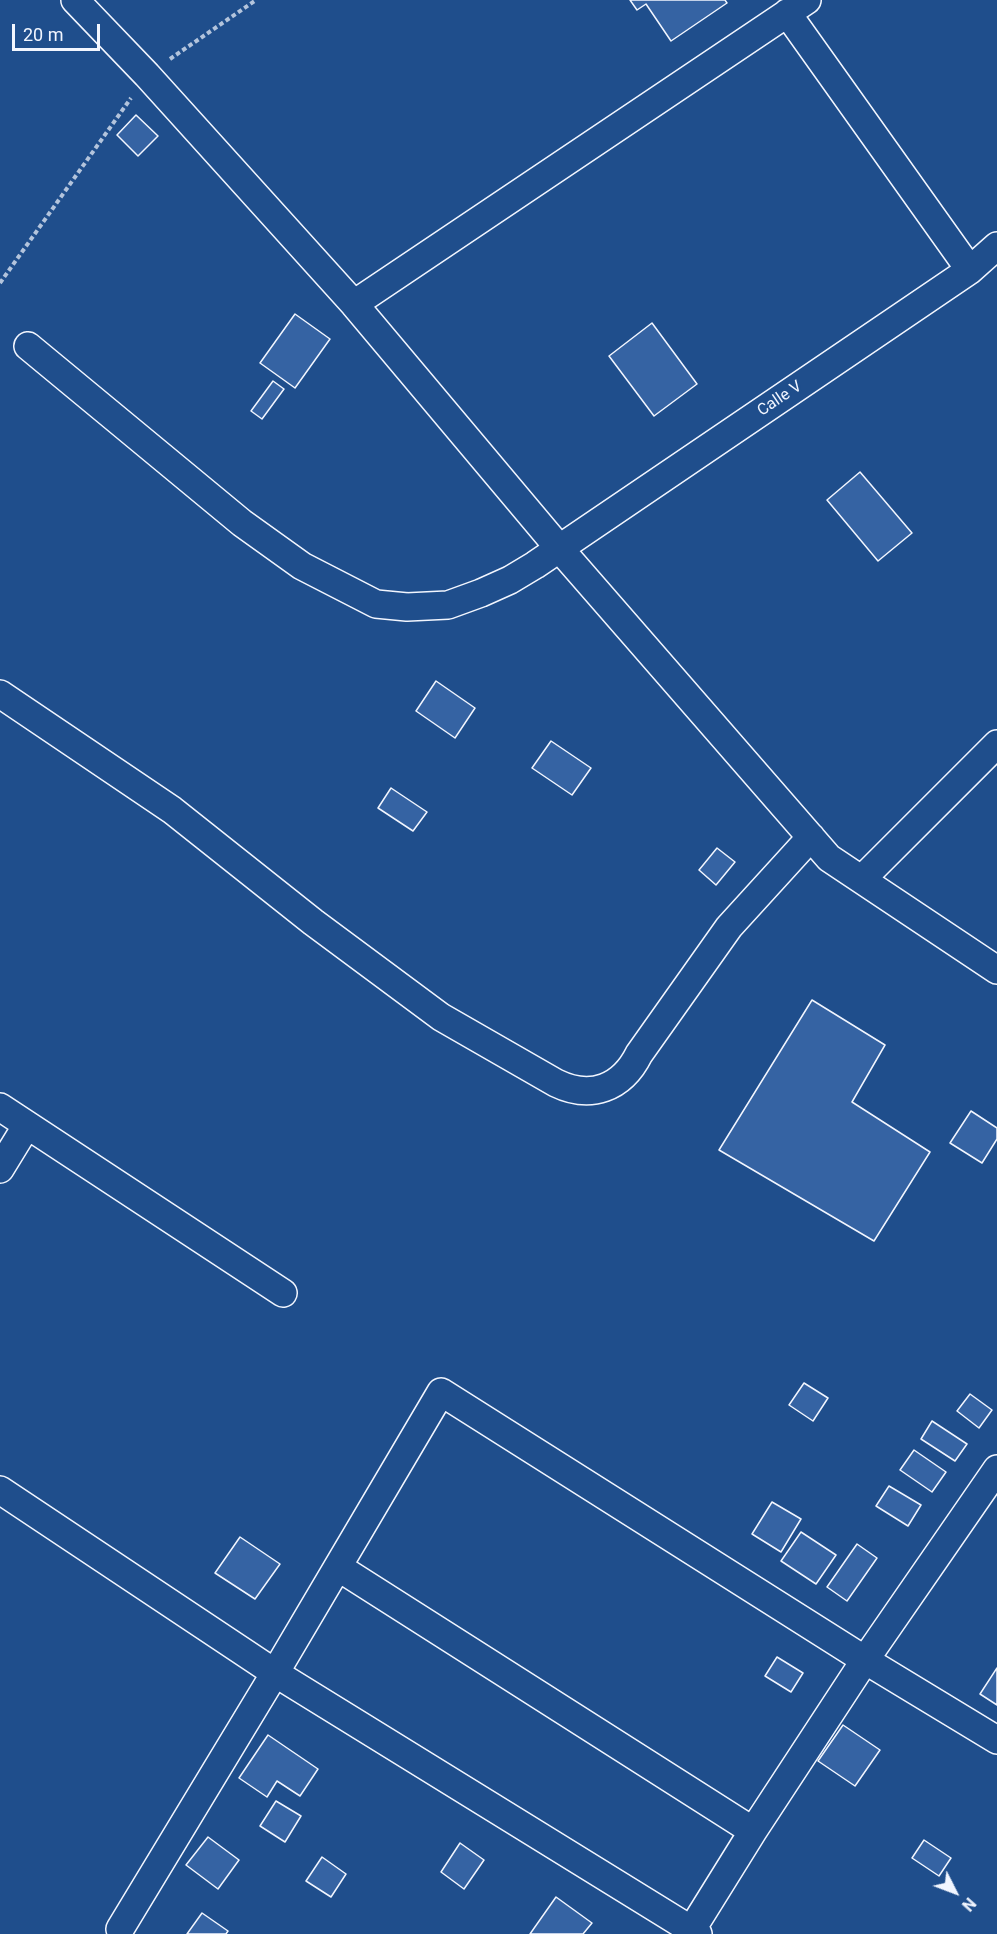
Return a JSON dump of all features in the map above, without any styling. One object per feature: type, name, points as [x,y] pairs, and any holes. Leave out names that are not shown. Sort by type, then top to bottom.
[{"type":"street","points":[[75,0],[147,75],[354,304],[559,548],[829,858],[997,970]]},
{"type":"street","points":[[354,304],[797,7],[970,270]]},
{"type":"street","name":"Calle V","points":[[28,346],[242,523],[302,566],[376,604],[407,607],[448,605],[481,594],[510,580],[559,548],[970,270],[997,246]]},
{"type":"street","points":[[0,694],[172,810],[313,922],[441,1017],[556,1083],[577,1091],[601,1089],[614,1084],[624,1076],[729,927],[811,837]]},
{"type":"street","points":[[862,879],[997,744]]},
{"type":"street","points":[[0,1107],[283,1293]]},
{"type":"street","points":[[0,1169],[27,1125]]},
{"type":"street","points":[[120,1929],[441,1392],[865,1660],[997,1740]]},
{"type":"street","points":[[0,1490],[275,1673],[693,1933],[753,1831],[865,1660],[997,1469]]},
{"type":"street","points":[[338,1567],[753,1831]]},
{"type":"path","points":[[0,283],[147,75],[255,0]]},
{"type":"building","points":[[630,0],[725,0],[727,3],[671,41],[646,4],[637,10]]},
{"type":"building","points":[[136,115],[158,136],[138,156],[117,135]]},
{"type":"building","points":[[295,314],[330,339],[295,388],[260,363]]},
{"type":"building","points":[[652,323],[697,384],[654,416],[609,356]]},
{"type":"building","points":[[273,381],[284,389],[262,419],[251,411]]},
{"type":"building","points":[[860,472],[912,533],[878,561],[827,500]]},
{"type":"building","points":[[436,681],[475,708],[455,738],[416,711]]},
{"type":"building","points":[[551,741],[591,768],[572,795],[532,768]]},
{"type":"building","points":[[391,788],[427,812],[413,831],[378,808]]},
{"type":"building","points":[[717,848],[735,862],[716,885],[699,870]]},
{"type":"building","points":[[812,1000],[885,1045],[852,1102],[930,1152],[874,1241],[719,1150]]},
{"type":"building","points":[[971,1111],[997,1128],[997,1139],[982,1163],[950,1143]]},
{"type":"building","points":[[804,1383],[828,1398],[813,1421],[789,1405]]},
{"type":"building","points":[[970,1394],[992,1410],[979,1428],[957,1411]]},
{"type":"building","points":[[932,1421],[967,1444],[955,1461],[921,1439]]},
{"type":"building","points":[[914,1450],[946,1472],[932,1492],[900,1470]]},
{"type":"building","points":[[889,1486],[921,1505],[908,1526],[876,1506]]},
{"type":"building","points":[[772,1502],[801,1519],[781,1552],[752,1534]]},
{"type":"building","points":[[801,1532],[836,1555],[816,1584],[781,1561]]},
{"type":"building","points":[[240,1537],[280,1564],[255,1599],[215,1573]]},
{"type":"building","points":[[857,1544],[877,1558],[847,1601],[827,1587]]},
{"type":"building","points":[[777,1657],[803,1673],[791,1692],[765,1676]]},
{"type":"building","points":[[997,1668],[997,1705],[980,1694]]},
{"type":"building","points":[[843,1725],[880,1750],[855,1786],[818,1761]]},
{"type":"building","points":[[268,1735],[318,1769],[300,1796],[277,1781],[267,1797],[239,1778]]},
{"type":"building","points":[[276,1801],[301,1816],[285,1842],[260,1826]]},
{"type":"building","points":[[208,1837],[239,1860],[218,1889],[186,1865]]},
{"type":"building","points":[[924,1840],[951,1858],[939,1876],[912,1858]]},
{"type":"building","points":[[460,1843],[484,1860],[464,1889],[441,1872]]},
{"type":"building","points":[[322,1857],[346,1874],[331,1897],[306,1881]]},
{"type":"building","points":[[556,1897],[592,1923],[583,1934],[530,1934]]},
{"type":"building","points":[[202,1913],[228,1931],[226,1934],[187,1934]]}]
